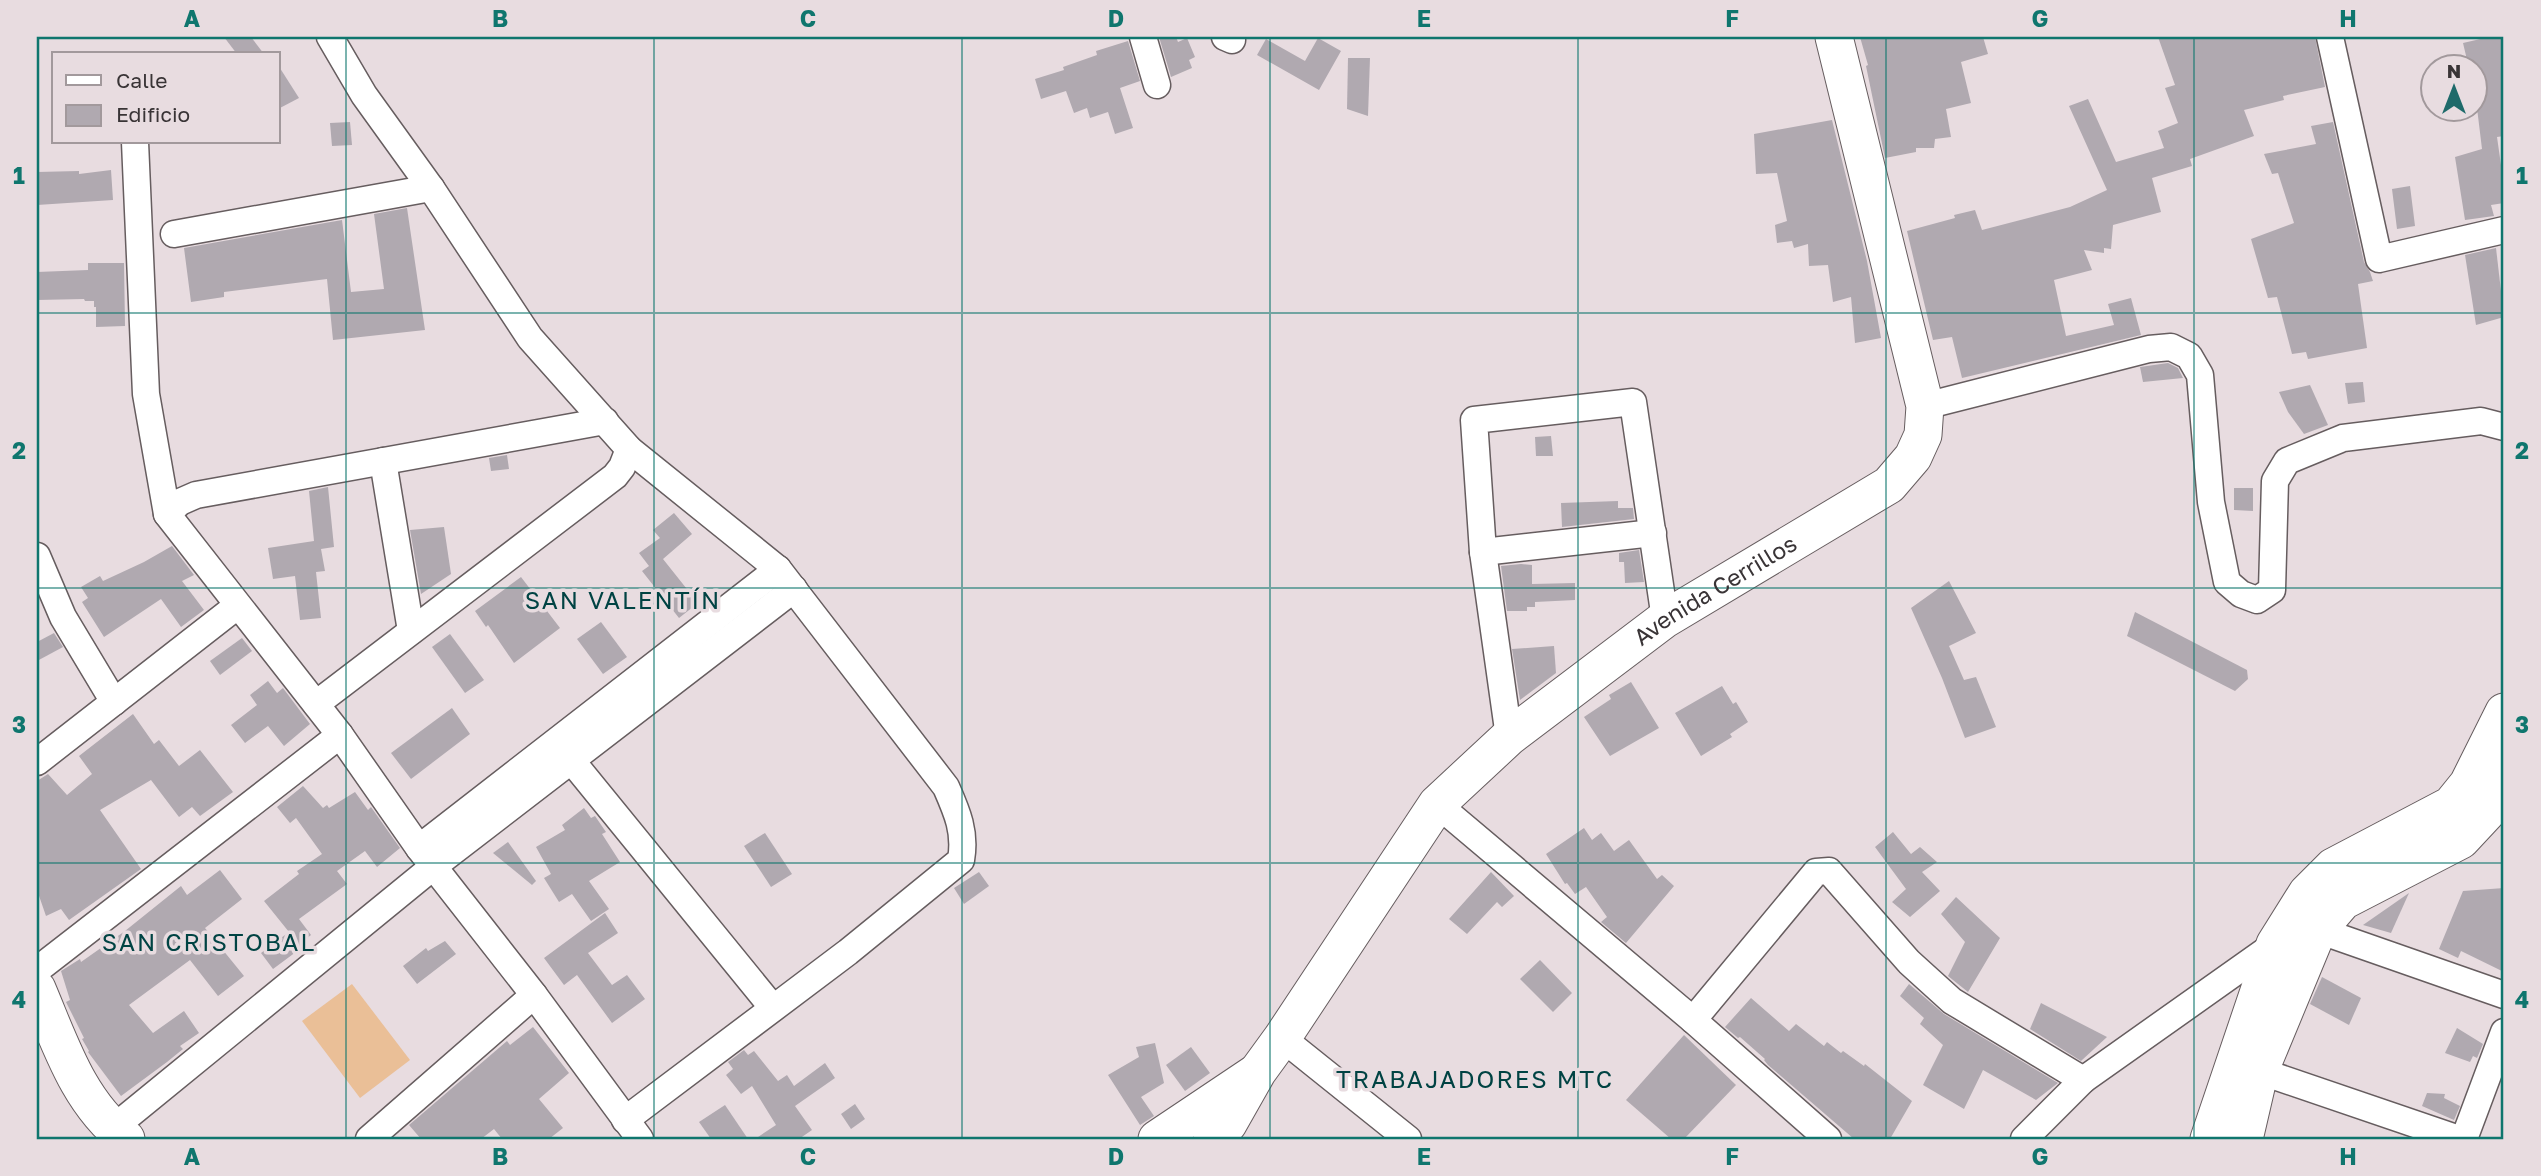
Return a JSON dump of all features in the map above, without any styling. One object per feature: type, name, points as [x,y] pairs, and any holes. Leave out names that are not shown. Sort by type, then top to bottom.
[{"type":"street","points":[[135,144],[146,394],[167,514],[340,735],[427,857],[534,995],[631,1132],[773,1008],[848,952],[961,860],[964,844],[961,822],[946,787],[786,579],[629,449],[530,338],[431,188],[364,95],[330,37]]},
{"type":"street","points":[[1143,37],[1157,85]]},
{"type":"street","name":"Avenida Cerrillos","points":[[1212,1139],[1228,1124],[1258,1071],[1437,804],[1509,737],[1665,619],[1889,485],[1913,457],[1923,435],[1925,406],[1834,37]]},
{"type":"street","points":[[2330,37],[2379,259],[2504,230]]},
{"type":"street","points":[[174,234],[431,188]]},
{"type":"street","points":[[1925,406],[2149,349],[2171,347],[2189,356],[2200,375],[2211,502],[2227,582],[2241,594],[2257,600],[2272,590],[2275,481],[2287,461],[2343,438],[2481,421],[2504,427]]},
{"type":"street","points":[[1509,737],[1483,552],[1474,420],[1633,402],[1665,619]]},
{"type":"street","points":[[167,514],[180,502],[196,495],[606,421]]},
{"type":"street","points":[[316,704],[615,476],[629,449]]},
{"type":"street","points":[[383,461],[411,631]]},
{"type":"street","points":[[1483,552],[1653,533]]},
{"type":"street","points":[[37,556],[63,617],[114,702]]},
{"type":"street","points":[[37,989],[78,1084],[119,1134],[427,857],[786,579]]},
{"type":"street","points":[[37,762],[237,606]]},
{"type":"street","points":[[2244,1139],[2247,1066],[2275,944],[2307,893],[2333,867],[2451,805],[2468,784],[2504,712]]},
{"type":"street","points":[[37,970],[340,735]]},
{"type":"street","points":[[565,748],[773,1008]]},
{"type":"street","points":[[2209,1139],[2318,930],[2343,901],[2461,840],[2489,810],[2504,777]]},
{"type":"street","points":[[1437,804],[1693,1020],[1828,1139]]},
{"type":"street","points":[[1693,1020],[1816,872],[1829,871],[1909,962],[1952,1001],[2083,1080]]},
{"type":"street","points":[[2024,1139],[2083,1080],[2275,944],[2318,930],[2504,995]]},
{"type":"street","points":[[369,1139],[534,995]]},
{"type":"street","points":[[2247,1066],[2462,1139],[2504,1032]]},
{"type":"street","points":[[1282,1038],[1408,1139]]},
{"type":"street","name":"Avenida Cerrillos","points":[[1157,1139],[1258,1071]]},
{"type":"shaded area","points":[[352,984],[410,1060],[360,1098],[302,1021]]},
{"type":"building","points":[[224,37],[251,37],[262,52],[235,52]]},
{"type":"building","points":[[1159,37],[1176,37],[1178,42],[1187,38],[1195,57],[1189,60],[1192,68],[1171,77]]},
{"type":"building","points":[[1860,37],[1983,37],[1988,54],[1961,62],[1971,103],[1946,109],[1951,137],[1935,139],[1934,148],[1916,148],[1916,152],[1885,158],[1866,66],[1868,65]]},
{"type":"building","points":[[2158,37],[2315,37],[2325,87],[2283,96],[2284,100],[2244,110],[2254,136],[2190,159],[2192,166],[2152,178],[2161,212],[2113,225],[2111,249],[2104,248],[2104,253],[2084,250],[2092,270],[2054,280],[2066,336],[2114,325],[2108,304],[2131,298],[2141,335],[1962,378],[1952,337],[1933,340],[1907,231],[1975,210],[1982,230],[2070,207],[2107,190],[2069,106],[2088,99],[2116,162],[2164,148],[2158,131],[2178,123],[2165,88],[2175,85]]},
{"type":"building","points":[[2489,37],[2504,37],[2504,136],[2497,137],[2504,172],[2504,203],[2491,205],[2494,216],[2465,220],[2455,157],[2482,149],[2479,122],[2488,122],[2488,52],[2465,52],[2463,43]]},
{"type":"building","points":[[1318,38],[1341,51],[1319,90],[1257,55],[1266,39],[1305,61]]},
{"type":"building","points":[[1128,41],[1140,81],[1120,88],[1133,128],[1115,134],[1108,112],[1090,118],[1087,108],[1074,113],[1066,91],[1041,99],[1035,79],[1097,55],[1096,51]]},
{"type":"building","points":[[1348,58],[1370,58],[1368,116],[1347,109]]},
{"type":"building","points":[[280,68],[299,98],[280,108]]},
{"type":"building","points":[[1832,120],[1867,261],[1881,338],[1855,343],[1851,297],[1833,302],[1828,265],[1809,266],[1808,244],[1794,248],[1792,241],[1777,243],[1775,225],[1787,221],[1777,173],[1756,174],[1754,134]]},
{"type":"building","points":[[350,122],[352,145],[332,146],[330,123]]},
{"type":"building","points":[[2333,122],[2364,262],[2373,281],[2358,284],[2367,348],[2308,359],[2306,352],[2292,354],[2277,297],[2268,298],[2251,239],[2294,223],[2278,173],[2272,174],[2264,154],[2316,144],[2311,126]]},
{"type":"building","points":[[111,170],[113,200],[37,205],[37,172],[79,171],[79,174]]},
{"type":"building","points":[[2410,186],[2415,226],[2397,229],[2392,189]]},
{"type":"building","points":[[407,208],[425,330],[333,340],[327,279],[224,292],[224,297],[191,302],[184,248],[342,220],[351,292],[384,289],[374,214]]},
{"type":"building","points":[[2496,248],[2504,317],[2476,325],[2465,255]]},
{"type":"building","points":[[88,263],[124,263],[125,326],[96,327],[94,301],[37,300],[37,272],[88,270]]},
{"type":"building","points":[[2168,363],[2178,368],[2183,378],[2143,382],[2140,367]]},
{"type":"building","points":[[2363,382],[2365,402],[2348,404],[2345,383]]},
{"type":"building","points":[[2310,385],[2328,425],[2304,434],[2288,412],[2279,392]]},
{"type":"building","points":[[1551,436],[1553,456],[1536,456],[1535,437]]},
{"type":"building","points":[[507,455],[509,469],[491,471],[489,458]]},
{"type":"building","points":[[328,487],[334,547],[321,549],[325,571],[316,572],[321,618],[300,620],[295,576],[273,579],[268,548],[314,541],[309,491]]},
{"type":"building","points":[[2234,488],[2253,488],[2253,511],[2234,510]]},
{"type":"building","points":[[1618,501],[1618,508],[1633,508],[1634,519],[1562,527],[1561,503]]},
{"type":"building","points":[[674,513],[692,534],[663,559],[698,603],[679,618],[642,571],[649,566],[639,553],[660,538],[653,530]]},
{"type":"building","points":[[444,527],[451,574],[421,594],[410,530]]},
{"type":"building","points":[[172,546],[194,575],[182,581],[204,610],[181,627],[161,599],[104,637],[82,602],[88,598],[81,587],[100,576],[103,581]]},
{"type":"building","points":[[1639,550],[1644,582],[1625,583],[1624,562],[1619,562],[1619,553]]},
{"type":"building","points":[[1532,565],[1532,584],[1575,583],[1575,600],[1535,602],[1535,607],[1527,607],[1527,611],[1507,611],[1501,566]]},
{"type":"building","points":[[521,577],[560,628],[514,663],[475,611]]},
{"type":"building","points":[[1949,581],[1976,633],[1949,646],[1964,680],[1976,677],[1996,727],[1965,738],[1911,608]]},
{"type":"building","points":[[2135,612],[2247,670],[2248,679],[2235,691],[2127,636]]},
{"type":"building","points":[[601,622],[627,657],[603,674],[577,639]]},
{"type":"building","points":[[54,633],[63,647],[37,661],[37,642]]},
{"type":"building","points":[[450,634],[484,680],[465,693],[432,647]]},
{"type":"building","points":[[242,638],[252,651],[220,675],[210,661]]},
{"type":"building","points":[[1554,646],[1556,673],[1520,700],[1512,649]]},
{"type":"building","points":[[268,681],[277,693],[283,688],[310,724],[284,746],[268,726],[245,743],[231,725],[257,705],[250,695]]},
{"type":"building","points":[[1631,682],[1659,728],[1610,756],[1584,717],[1611,699],[1609,695]]},
{"type":"building","points":[[1722,686],[1748,722],[1730,734],[1732,737],[1701,756],[1675,713]]},
{"type":"building","points":[[452,708],[470,734],[411,779],[391,753]]},
{"type":"building","points":[[133,714],[154,744],[159,740],[179,766],[200,750],[233,792],[200,816],[192,807],[179,817],[151,780],[100,810],[141,869],[69,920],[61,909],[46,916],[37,890],[37,781],[48,774],[67,795],[92,774],[79,756]]},
{"type":"building","points":[[303,786],[323,808],[327,805],[329,808],[355,792],[368,810],[371,807],[400,848],[377,867],[365,851],[337,871],[347,884],[299,919],[311,935],[301,943],[304,946],[273,969],[261,953],[289,932],[264,901],[299,874],[297,871],[322,854],[296,818],[290,823],[277,807]]},
{"type":"building","points":[[584,808],[591,818],[595,816],[606,832],[602,834],[620,862],[589,881],[609,909],[591,921],[572,894],[559,902],[544,878],[551,874],[536,847],[565,830],[562,825]]},
{"type":"building","points":[[1584,828],[1592,840],[1601,833],[1614,851],[1629,840],[1657,879],[1662,875],[1674,886],[1626,943],[1601,922],[1607,917],[1586,887],[1575,894],[1567,883],[1565,884],[1546,854]]},
{"type":"building","points":[[1893,832],[1911,854],[1920,847],[1937,862],[1922,872],[1940,891],[1910,917],[1892,902],[1906,889],[1875,847]]},
{"type":"building","points":[[765,833],[792,874],[771,887],[744,846]]},
{"type":"building","points":[[508,842],[536,881],[532,885],[493,853]]},
{"type":"building","points":[[220,870],[242,899],[205,928],[244,976],[218,996],[190,960],[129,1005],[153,1033],[184,1011],[199,1033],[180,1046],[183,1049],[167,1062],[121,1096],[88,1052],[66,1002],[70,1000],[61,971],[80,959],[81,962],[125,931],[181,886],[187,895]]},
{"type":"building","points":[[979,872],[989,886],[964,904],[954,888]]},
{"type":"building","points":[[1491,872],[1514,896],[1502,907],[1497,902],[1467,934],[1449,919]]},
{"type":"building","points":[[2504,888],[2504,972],[2461,951],[2458,958],[2439,949],[2463,891]]},
{"type":"building","points":[[2409,893],[2391,933],[2363,925]]},
{"type":"building","points":[[1956,897],[2000,938],[1968,992],[1948,976],[1965,942],[1941,914]]},
{"type":"building","points":[[605,913],[618,933],[588,953],[612,985],[627,975],[645,999],[612,1023],[577,975],[564,985],[544,958]]},
{"type":"building","points":[[445,941],[456,954],[417,984],[403,966],[426,948],[428,951]]},
{"type":"building","points":[[1540,960],[1572,993],[1553,1012],[1520,979]]},
{"type":"building","points":[[2322,977],[2361,998],[2349,1025],[2310,1004]]},
{"type":"building","points":[[1909,984],[1944,1014],[2058,1083],[2036,1100],[1983,1070],[1964,1109],[1923,1085],[1943,1045],[1920,1024],[1924,1018],[1900,996]]},
{"type":"building","points":[[1751,998],[1789,1031],[1796,1024],[1824,1046],[1827,1042],[1841,1053],[1843,1051],[1864,1066],[1865,1064],[1912,1101],[1890,1139],[1854,1139],[1768,1065],[1765,1059],[1740,1037],[1725,1027]]},
{"type":"building","points":[[2041,1003],[2107,1037],[2081,1061],[2030,1029]]},
{"type":"building","points":[[533,1027],[569,1073],[539,1099],[563,1128],[549,1139],[502,1139],[494,1129],[481,1139],[421,1139],[409,1125],[507,1041],[510,1045]]},
{"type":"building","points":[[2457,1028],[2483,1044],[2477,1058],[2473,1056],[2470,1062],[2445,1053]]},
{"type":"building","points":[[1684,1035],[1736,1085],[1684,1139],[1671,1139],[1626,1100]]},
{"type":"building","points":[[1155,1043],[1164,1083],[1141,1097],[1154,1116],[1140,1125],[1108,1075],[1139,1057],[1136,1047]]},
{"type":"building","points":[[1191,1047],[1210,1073],[1185,1091],[1166,1065]]},
{"type":"building","points":[[744,1050],[748,1055],[754,1051],[778,1081],[787,1075],[794,1086],[825,1063],[835,1078],[795,1106],[812,1130],[799,1139],[755,1139],[776,1125],[752,1086],[741,1094],[726,1075],[733,1069],[728,1062]]},
{"type":"building","points":[[2427,1093],[2445,1094],[2444,1098],[2460,1106],[2454,1120],[2422,1106]]},
{"type":"building","points":[[855,1104],[865,1119],[851,1129],[841,1114]]},
{"type":"building","points":[[725,1105],[748,1139],[711,1139],[699,1122]]},
{"type":"district","name":"SAN VALENTÍN","points":[[623,601]]},
{"type":"district","name":"SAN CRISTOBAL","points":[[209,943]]},
{"type":"district","name":"TRABAJADORES MTC","points":[[1475,1080]]}]
